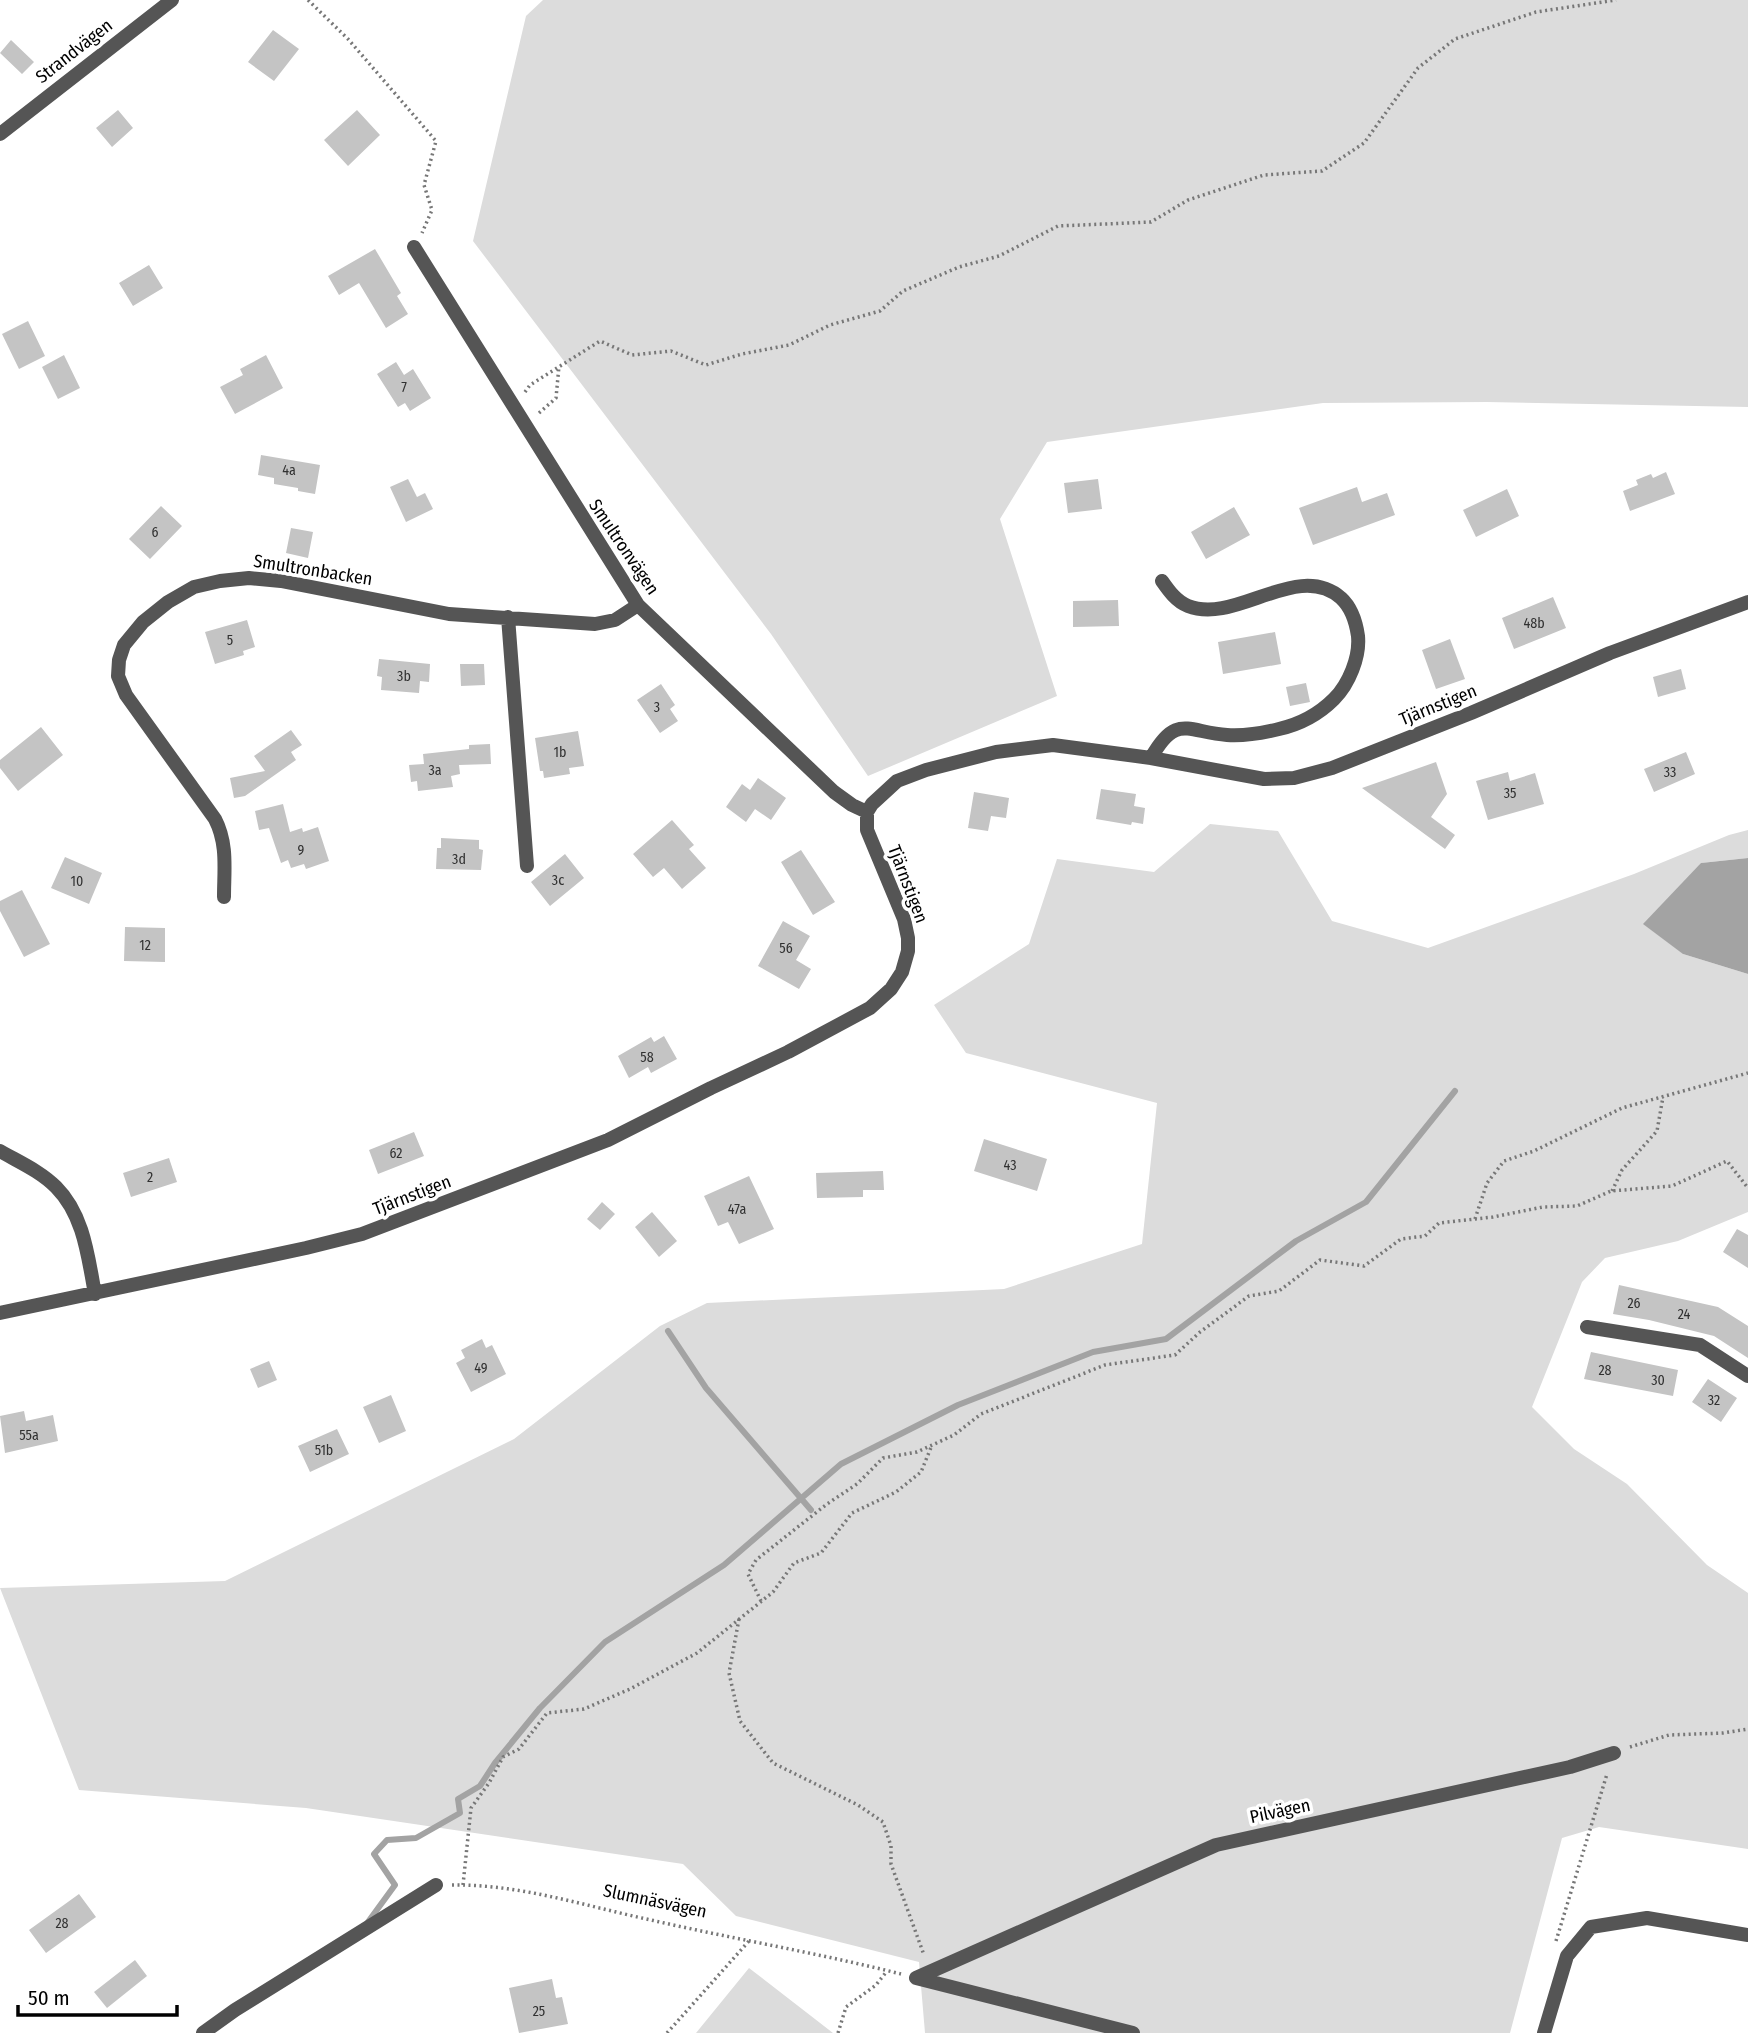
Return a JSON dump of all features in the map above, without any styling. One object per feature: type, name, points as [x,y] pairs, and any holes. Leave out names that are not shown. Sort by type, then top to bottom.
[{"type":"street","name":"Strandvägen","points":[[0,134],[172,0]]},
{"type":"street","name":"Smultronvägen","points":[[414,247],[524,427],[638,605],[834,792],[867,812]]},
{"type":"street","name":"Smultronbacken","points":[[224,897],[225,845],[222,833],[215,819],[126,695],[118,676],[124,645],[144,622],[168,602],[194,587],[249,578],[281,581],[449,614],[595,624],[615,620],[638,605]]},
{"type":"street","points":[[1151,758],[1159,743],[1181,727],[1227,735],[1269,732],[1297,725],[1322,711],[1338,696],[1346,683],[1355,662],[1358,641],[1356,622],[1347,603],[1335,593],[1318,587],[1295,587],[1225,607],[1203,609],[1190,607],[1178,600],[1162,581]]},
{"type":"street","name":"Tjärnstigen","points":[[0,1313],[362,1234],[608,1140],[788,1052],[870,1008],[891,989],[902,972],[908,951],[908,938],[897,901],[867,830],[867,812],[878,796],[897,781],[926,770],[996,752],[1054,745],[1151,758],[1264,779],[1294,778],[1332,768],[1471,713],[1610,653],[1748,602]]},
{"type":"street","points":[[508,617],[527,866]]},
{"type":"street","points":[[0,1151],[41,1175],[57,1187],[66,1200],[80,1227],[95,1294]]},
{"type":"street","points":[[1587,1327],[1700,1345],[1748,1376]]},
{"type":"street","name":"Pilvägen","points":[[923,1975],[1216,1845],[1570,1767],[1614,1752]]},
{"type":"street","points":[[203,2033],[235,2010],[436,1885]]},
{"type":"street","points":[[1544,2033],[1567,1956],[1591,1927],[1647,1918],[1748,1935]]},
{"type":"street","points":[[923,1975],[1133,2033]]},
{"type":"path","points":[[308,0],[348,39],[436,141],[424,185],[432,210],[424,228]]},
{"type":"path","points":[[512,407],[530,385],[600,341],[632,355],[671,351],[706,365],[742,354],[789,345],[830,325],[880,310],[903,291],[959,267],[999,256],[1058,226],[1151,222],[1188,200],[1264,176],[1322,171],[1364,143],[1419,68],[1455,39],[1536,12],[1616,0]]},
{"type":"path","points":[[524,427],[556,398],[559,366]]},
{"type":"path","points":[[1475,1219],[1487,1183],[1504,1161],[1534,1150],[1622,1108],[1748,1073]]},
{"type":"path","points":[[1612,1191],[1622,1170],[1657,1131],[1663,1096]]},
{"type":"path","points":[[761,1601],[748,1574],[756,1560],[857,1484],[883,1458],[917,1452],[954,1434],[981,1415],[1105,1366],[1175,1355],[1200,1332],[1250,1296],[1279,1291],[1320,1260],[1364,1266],[1401,1239],[1425,1236],[1439,1223],[1543,1207],[1577,1206],[1612,1191],[1672,1185],[1727,1161],[1748,1188]]},
{"type":"path","points":[[463,1885],[471,1808],[503,1757],[519,1749],[547,1713],[584,1709],[630,1689],[697,1653],[773,1592],[793,1563],[821,1553],[852,1513],[896,1492],[921,1472],[932,1445]]},
{"type":"path","points":[[739,1617],[729,1673],[740,1721],[773,1763],[858,1805],[883,1822],[891,1846],[891,1864],[923,1975]]},
{"type":"path","points":[[1552,1953],[1614,1752],[1669,1735],[1748,1729]]},
{"type":"path","name":"Slumnäsvägen","points":[[436,1885],[486,1885],[531,1893],[887,1970],[923,1975]]},
{"type":"path","points":[[667,2033],[749,1941]]},
{"type":"path","points":[[838,2033],[846,2007],[876,1985],[887,1970]]},
{"type":"shaded area","points":[[543,0],[1748,0],[1748,407],[1487,402],[1323,403],[1047,442],[1000,519],[1057,696],[868,776],[771,634],[473,241],[526,16]]},
{"type":"shaded area","points":[[1210,824],[1278,831],[1332,921],[1428,948],[1748,830],[1748,858],[1701,863],[1683,954],[1748,974],[1748,1212],[1678,1241],[1605,1258],[1582,1282],[1532,1407],[1574,1449],[1627,1484],[1707,1565],[1748,1593],[1748,1849],[1599,1827],[1562,1838],[1510,2033],[925,2033],[919,1962],[736,1916],[683,1864],[306,1808],[79,1790],[0,1588],[225,1581],[514,1439],[660,1326],[707,1303],[1004,1289],[1142,1244],[1157,1103],[966,1053],[934,1005],[1029,944],[1057,859],[1154,872]]},
{"type":"shaded area","points":[[1748,858],[1748,974],[1683,954],[1643,924],[1701,863]]},
{"type":"shaded area","points":[[749,1968],[833,2033],[696,2033]]},
{"type":"building","points":[[273,30],[299,49],[274,81],[248,62]]},
{"type":"building","points":[[11,40],[34,62],[22,74],[0,53]]},
{"type":"building","points":[[118,110],[133,128],[112,147],[96,128]]},
{"type":"building","points":[[357,110],[380,135],[348,166],[324,140]]},
{"type":"building","points":[[375,249],[401,293],[397,296],[408,314],[386,328],[359,283],[339,295],[328,276]]},
{"type":"building","points":[[149,265],[163,288],[133,306],[119,283]]},
{"type":"building","points":[[28,321],[45,356],[19,369],[2,334]]},
{"type":"building","points":[[64,355],[80,388],[58,399],[42,367]]},
{"type":"building","points":[[266,355],[283,388],[235,414],[220,387],[243,375],[240,369]]},
{"type":"building","points":[[396,362],[404,375],[413,369],[431,398],[410,411],[405,403],[398,407],[377,374]]},
{"type":"building","points":[[261,455],[320,465],[315,494],[274,484],[274,478],[258,475]]},
{"type":"building","points":[[1666,472],[1675,494],[1630,511],[1623,491],[1638,485],[1636,480],[1651,474],[1653,478]]},
{"type":"building","points":[[408,479],[417,497],[425,493],[433,509],[406,522],[390,487]]},
{"type":"building","points":[[1098,479],[1102,509],[1068,513],[1064,483]]},
{"type":"building","points":[[1357,487],[1362,502],[1387,493],[1395,515],[1313,545],[1299,508]]},
{"type":"building","points":[[1507,489],[1519,516],[1476,537],[1463,510]]},
{"type":"building","points":[[161,506],[182,526],[150,559],[129,539]]},
{"type":"building","points":[[1234,507],[1250,535],[1206,559],[1191,532]]},
{"type":"building","points":[[291,528],[313,532],[308,558],[286,553]]},
{"type":"building","points":[[1553,597],[1566,628],[1514,649],[1502,618]]},
{"type":"building","points":[[1118,600],[1119,626],[1073,627],[1073,601]]},
{"type":"building","points":[[247,620],[255,647],[243,651],[244,655],[215,664],[205,632]]},
{"type":"building","points":[[1275,632],[1281,664],[1223,674],[1218,642]]},
{"type":"building","points":[[1450,639],[1465,679],[1436,689],[1422,650]]},
{"type":"building","points":[[379,659],[430,664],[429,682],[420,681],[419,693],[381,690],[382,677],[377,676]]},
{"type":"building","points":[[460,664],[484,664],[485,685],[461,686]]},
{"type":"building","points":[[1681,669],[1686,689],[1658,697],[1653,677]]},
{"type":"building","points":[[1306,683],[1310,702],[1290,706],[1286,687]]},
{"type":"building","points":[[661,684],[675,705],[670,709],[678,721],[660,733],[637,700]]},
{"type":"building","points":[[41,727],[63,755],[18,791],[0,768],[0,760]]},
{"type":"building","points":[[291,730],[302,745],[291,752],[296,760],[245,796],[234,798],[230,778],[265,771],[254,756]]},
{"type":"building","points":[[578,731],[584,766],[569,768],[570,774],[544,778],[543,771],[540,771],[535,738]]},
{"type":"building","points":[[490,744],[491,764],[459,765],[460,774],[451,776],[453,787],[418,791],[417,781],[411,782],[409,765],[424,764],[423,754],[469,749],[469,745]]},
{"type":"building","points":[[1686,752],[1695,774],[1654,792],[1644,769]]},
{"type":"building","points":[[1436,762],[1447,794],[1431,817],[1455,835],[1445,849],[1362,788]]},
{"type":"building","points":[[1508,772],[1510,781],[1535,773],[1544,804],[1488,820],[1476,781]]},
{"type":"building","points":[[758,778],[786,798],[771,820],[755,809],[746,822],[726,807],[742,784],[750,790]]},
{"type":"building","points":[[1101,789],[1136,794],[1134,806],[1145,808],[1143,824],[1132,822],[1131,825],[1096,819]]},
{"type":"building","points":[[974,792],[1009,798],[1006,818],[991,816],[988,831],[968,828]]},
{"type":"building","points":[[283,804],[290,832],[302,828],[303,832],[318,827],[329,861],[306,869],[304,864],[291,868],[288,860],[281,863],[269,828],[259,830],[255,811]]},
{"type":"building","points":[[672,820],[694,845],[689,849],[706,868],[682,889],[664,868],[653,877],[633,854]]},
{"type":"building","points":[[441,838],[479,840],[479,849],[483,850],[481,870],[436,869],[437,848],[441,848]]},
{"type":"building","points":[[801,850],[835,902],[813,915],[781,862]]},
{"type":"building","points":[[565,854],[584,878],[550,906],[531,882]]},
{"type":"building","points":[[65,857],[102,873],[89,904],[51,888]]},
{"type":"building","points":[[22,890],[50,944],[24,957],[0,911],[0,901]]},
{"type":"building","points":[[783,921],[810,936],[796,960],[811,969],[799,989],[758,966]]},
{"type":"building","points":[[125,927],[165,928],[165,962],[124,961]]},
{"type":"building","points":[[664,1036],[677,1059],[651,1073],[648,1067],[629,1078],[618,1056],[651,1037],[654,1042]]},
{"type":"building","points":[[414,1132],[424,1156],[378,1174],[369,1150]]},
{"type":"building","points":[[984,1139],[1047,1159],[1037,1191],[974,1171]]},
{"type":"building","points":[[169,1158],[177,1182],[131,1197],[123,1173]]},
{"type":"building","points":[[883,1171],[884,1190],[863,1190],[863,1197],[817,1198],[816,1173]]},
{"type":"building","points":[[749,1176],[774,1229],[739,1244],[728,1222],[718,1226],[704,1196]]},
{"type":"building","points":[[602,1202],[615,1214],[600,1230],[587,1219]]},
{"type":"building","points":[[652,1212],[677,1241],[659,1257],[635,1227]]},
{"type":"building","points":[[1737,1229],[1748,1235],[1748,1268],[1723,1252]]},
{"type":"building","points":[[1619,1285],[1718,1307],[1748,1326],[1748,1358],[1714,1336],[1613,1314]]},
{"type":"building","points":[[482,1339],[486,1348],[492,1345],[506,1374],[471,1392],[456,1363],[465,1358],[461,1350]]},
{"type":"building","points":[[1591,1352],[1678,1370],[1673,1396],[1584,1379]]},
{"type":"building","points":[[269,1361],[277,1380],[258,1388],[250,1369]]},
{"type":"building","points":[[1708,1379],[1737,1398],[1721,1422],[1692,1402]]},
{"type":"building","points":[[391,1395],[406,1431],[379,1443],[363,1407]]},
{"type":"building","points":[[24,1411],[26,1421],[53,1415],[58,1441],[5,1453],[0,1416]]},
{"type":"building","points":[[337,1429],[349,1454],[310,1472],[298,1446]]},
{"type":"building","points":[[79,1894],[96,1917],[46,1953],[29,1930]]},
{"type":"building","points":[[135,1960],[147,1976],[107,2008],[94,1992]]},
{"type":"building","points":[[552,1979],[556,1998],[562,1997],[568,2024],[519,2033],[509,1988]]},
{"type":"waterway","points":[[368,1922],[395,1885],[374,1854],[387,1840],[416,1838],[460,1813],[458,1799],[480,1786],[495,1763],[540,1708],[605,1642],[724,1565],[841,1464],[958,1405],[1093,1352],[1166,1339],[1296,1241],[1366,1202],[1455,1091]]},
{"type":"waterway","points":[[668,1331],[706,1388],[811,1510]]}]
